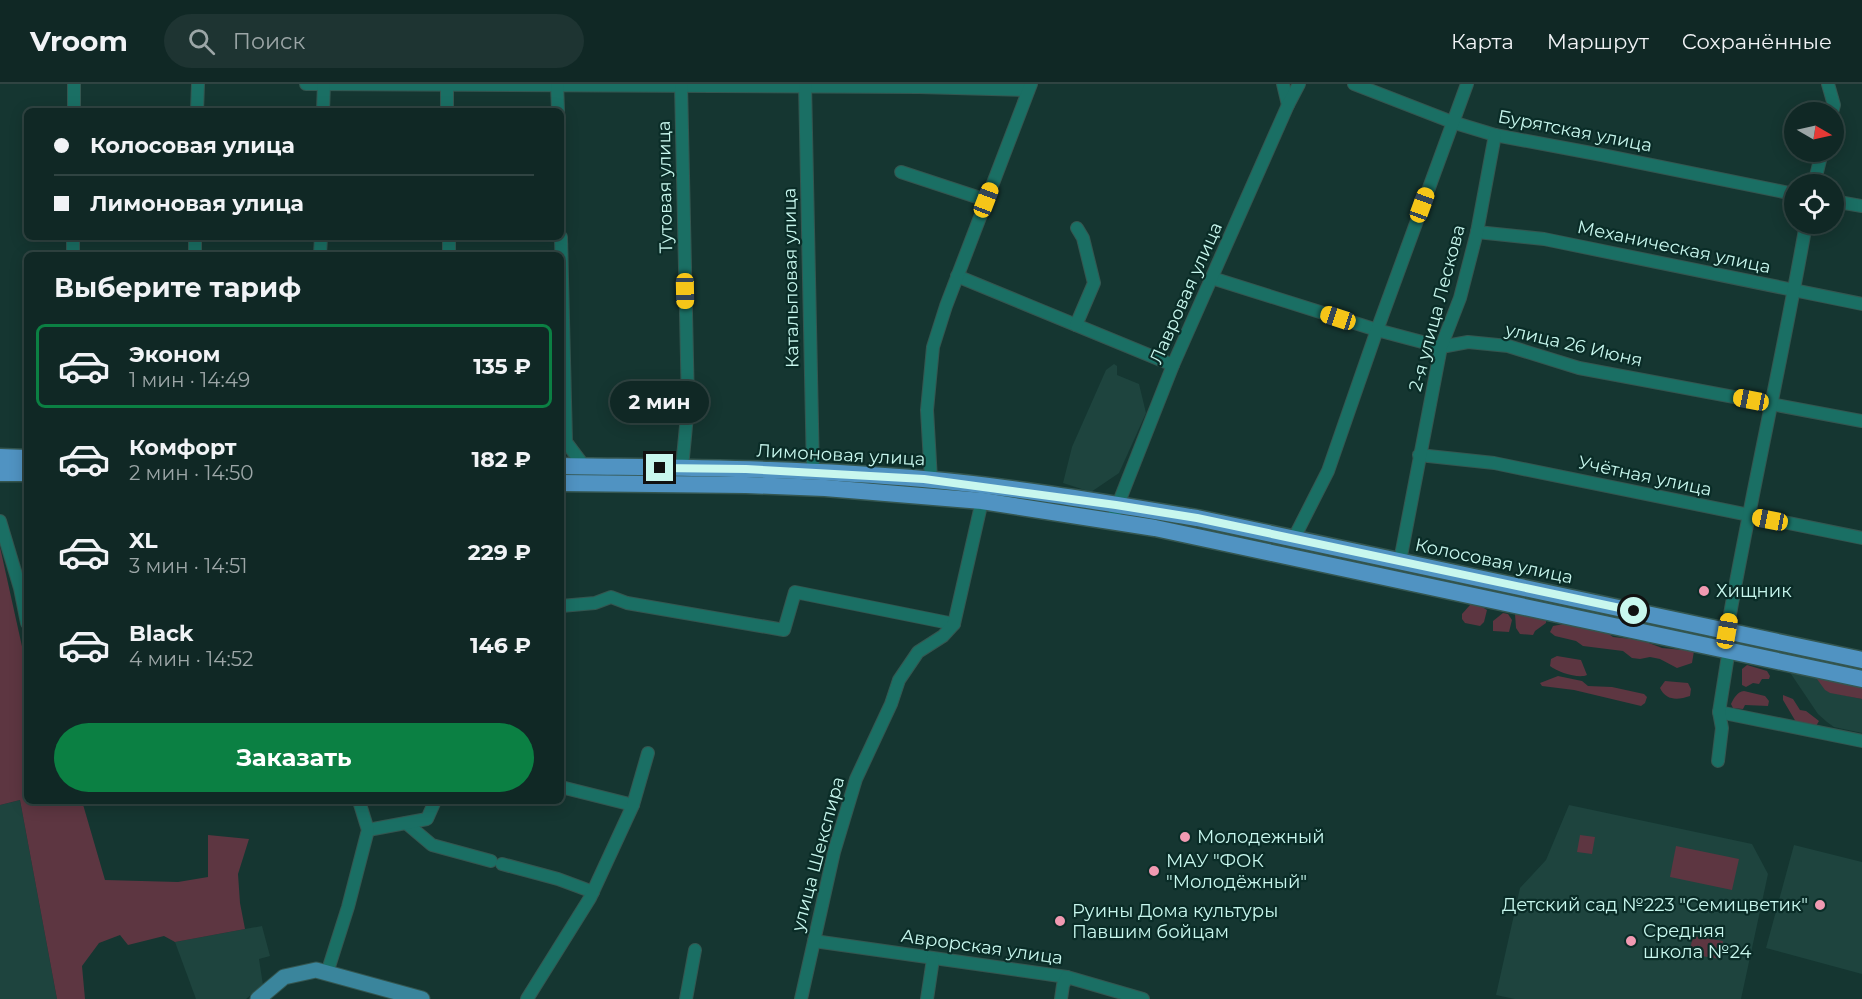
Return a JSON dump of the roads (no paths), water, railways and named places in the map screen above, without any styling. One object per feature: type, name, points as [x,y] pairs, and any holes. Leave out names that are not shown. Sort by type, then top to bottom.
[{"type":"highway","points":[[0,457],[24,458]]},
{"type":"highway","name":"Лимоновая улица","points":[[564,466],[813,472],[931,480],[1115,513]]},
{"type":"highway","points":[[0,473],[24,473]]},
{"type":"highway","name":"Лимоновая улица","points":[[564,483],[791,487],[1115,513]]},
{"type":"highway","name":"Колосовая улица","points":[[1115,513],[1197,518],[1862,660]]},
{"type":"highway","points":[[1115,513],[1155,528],[1862,679]]},
{"type":"main road","points":[[258,999],[284,977],[316,970],[412,998]]},
{"type":"street","points":[[74,84],[74,108]]},
{"type":"street","points":[[197,108],[198,84]]},
{"type":"street","points":[[306,84],[1030,87],[957,276],[933,347],[927,410],[931,480]]},
{"type":"street","points":[[323,108],[324,84]]},
{"type":"street","points":[[1283,84],[1288,105]]},
{"type":"street","name":"Лавровая улица","points":[[1115,513],[1173,365],[1299,84]]},
{"type":"street","name":"Бурятская улица","points":[[1354,84],[1452,122],[1495,135],[1602,154],[1784,192]]},
{"type":"street","points":[[1294,538],[1328,471],[1467,84]]},
{"type":"street","points":[[1828,84],[1833,102]]},
{"type":"street","points":[[447,85],[447,108]]},
{"type":"street","points":[[557,85],[558,108]]},
{"type":"street","name":"Тутовая улица","points":[[681,86],[688,405],[682,468]]},
{"type":"street","name":"Катальповая улица","points":[[805,86],[813,472]]},
{"type":"street","name":"2-я улица Лескова","points":[[1400,561],[1441,347],[1460,298],[1477,232],[1495,135]]},
{"type":"street","points":[[901,172],[986,200]]},
{"type":"street","points":[[1844,203],[1862,206]]},
{"type":"street","points":[[1076,325],[1094,282],[1083,238],[1077,228]]},
{"type":"street","name":"Механическая улица","points":[[1477,232],[1544,239],[1862,304]]},
{"type":"street","points":[[1727,631],[1748,516],[1773,404],[1804,234]]},
{"type":"street","points":[[957,276],[1173,365]]},
{"type":"street","name":"улица 26 Июня","points":[[1212,278],[1377,330],[1441,347],[1468,342],[1508,346],[1579,368],[1862,421]]},
{"type":"street","points":[[564,360],[566,442],[584,466]]},
{"type":"street","name":"Учётная улица","points":[[1419,455],[1494,463],[1862,538]]},
{"type":"street","points":[[564,606],[595,603],[611,597],[627,603],[784,630],[795,592],[954,624],[982,501]]},
{"type":"street","points":[[0,521],[23,590]]},
{"type":"street","name":"улица Шекспира","points":[[801,999],[834,852],[856,779],[891,704],[899,680],[918,652],[944,636],[954,624]]},
{"type":"street","points":[[1719,761],[1722,728],[1719,712],[1729,650]]},
{"type":"street","points":[[1719,712],[1862,741]]},
{"type":"street","points":[[527,999],[556,956],[592,892],[633,805],[648,753]]},
{"type":"street","points":[[564,788],[633,805]]},
{"type":"street","points":[[327,973],[348,907],[368,830],[360,804]]},
{"type":"street","points":[[368,830],[427,819],[434,804]]},
{"type":"street","points":[[406,823],[432,845],[558,879],[592,892]]},
{"type":"street","name":"Аврорская улица","points":[[814,941],[1067,977],[1143,999]]},
{"type":"street","points":[[686,999],[695,950]]},
{"type":"street","points":[[927,999],[933,959]]},
{"type":"street","points":[[1061,999],[1067,977]]},
{"type":"place","name":"Хищник","points":[[1704,591]]},
{"type":"place","name":"Молодежный","points":[[1185,837]]},
{"type":"place","name":"МАУ \"ФОК \"Молодёжный\"","points":[[1154,871]]},
{"type":"place","name":"Детский сад №223 \"Семицветик\"","points":[[1820,905]]},
{"type":"place","name":"Руины Дома культуры Павшим бойцам","points":[[1060,921]]},
{"type":"place","name":"Средняя школа №24","points":[[1631,941]]}]
